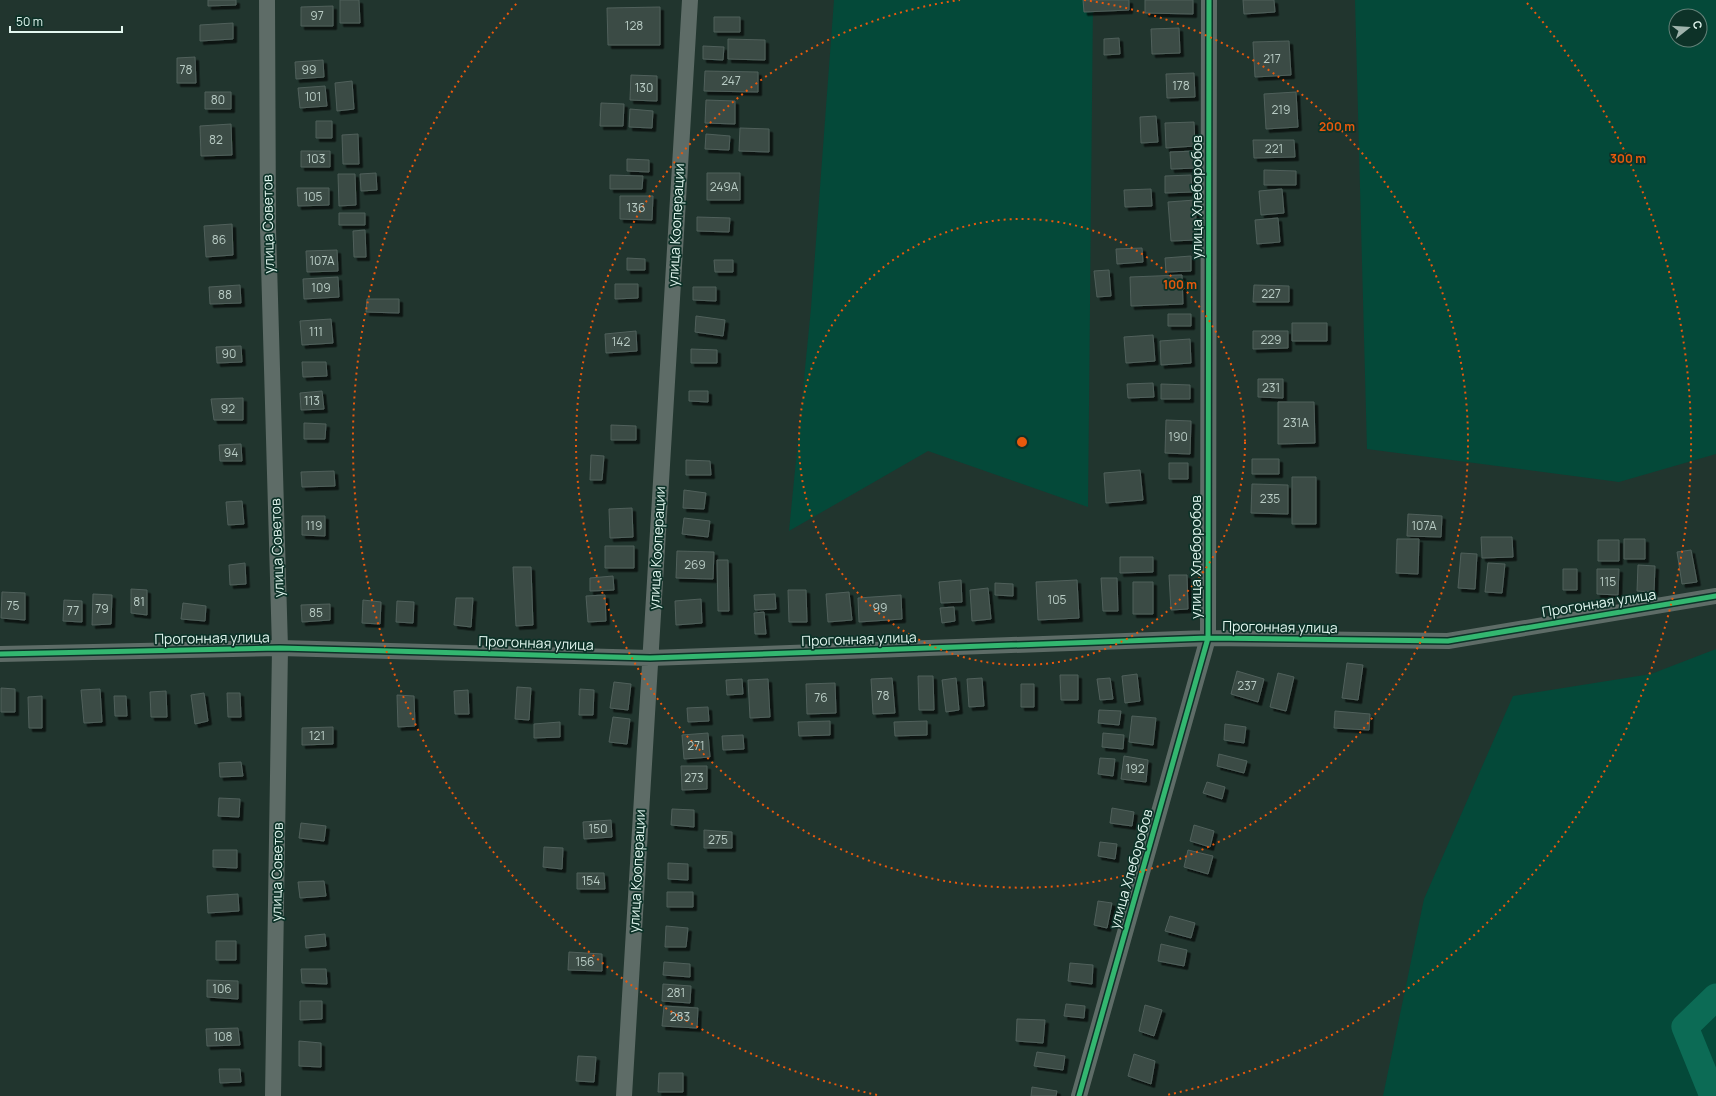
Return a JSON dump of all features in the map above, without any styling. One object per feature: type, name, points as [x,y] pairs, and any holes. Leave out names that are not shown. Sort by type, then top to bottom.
[{"type":"street","name":"улица Советов","points":[[267,0],[268,230],[280,648],[273,1096]]},
{"type":"street","name":"улица Кооперации","points":[[624,1096],[690,0]]},
{"type":"street","name":"улица Хлеборобов","points":[[1079,1096],[1208,638],[1209,0]]},
{"type":"street","name":"Прогонная улица","points":[[0,654],[280,648],[650,658],[1208,638],[1448,641],[1716,596]]},
{"type":"green space","points":[[834,0],[1093,0],[1088,507],[928,451],[789,531],[811,308]]},
{"type":"green space","points":[[1355,0],[1716,0],[1716,454],[1619,482],[1367,449]]},
{"type":"green space","points":[[1716,649],[1716,1096],[1383,1096],[1424,899],[1513,696],[1651,674]]},
{"type":"building","points":[[208,0],[236,0],[236,5],[208,6]]},
{"type":"building","points":[[340,0],[359,0],[360,23],[340,23]]},
{"type":"building","points":[[1083,0],[1129,0],[1129,10],[1084,12]]},
{"type":"building","points":[[1145,0],[1193,0],[1193,14],[1145,13]]},
{"type":"building","points":[[1243,0],[1274,0],[1275,12],[1244,14]]},
{"type":"building","points":[[333,6],[333,26],[301,26],[301,7]]},
{"type":"building","points":[[660,7],[660,45],[608,45],[607,8]]},
{"type":"building","points":[[714,17],[740,17],[740,32],[714,32]]},
{"type":"building","points":[[233,23],[233,39],[200,41],[200,25]]},
{"type":"building","points":[[1179,28],[1180,53],[1152,54],[1151,29]]},
{"type":"building","points":[[1119,38],[1120,54],[1104,55],[1104,39]]},
{"type":"building","points":[[728,39],[765,40],[765,60],[728,59]]},
{"type":"building","points":[[1289,41],[1291,75],[1255,77],[1253,42]]},
{"type":"building","points":[[703,46],[724,47],[723,60],[703,59]]},
{"type":"building","points":[[195,57],[196,83],[177,83],[177,58]]},
{"type":"building","points":[[323,60],[324,77],[296,79],[295,62]]},
{"type":"building","points":[[705,71],[758,72],[758,92],[704,91]]},
{"type":"building","points":[[1194,73],[1195,97],[1167,98],[1166,74]]},
{"type":"building","points":[[631,75],[657,76],[657,101],[630,100]]},
{"type":"building","points":[[352,81],[354,109],[337,111],[335,83]]},
{"type":"building","points":[[325,86],[327,106],[300,108],[298,88]]},
{"type":"building","points":[[205,92],[231,92],[231,109],[205,109]]},
{"type":"building","points":[[1296,92],[1298,127],[1266,129],[1264,94]]},
{"type":"building","points":[[706,100],[735,101],[735,124],[705,123]]},
{"type":"building","points":[[601,103],[624,104],[623,126],[600,126]]},
{"type":"building","points":[[630,109],[653,111],[652,128],[629,127]]},
{"type":"building","points":[[1156,116],[1158,142],[1141,143],[1140,117]]},
{"type":"building","points":[[316,121],[332,121],[332,138],[316,138]]},
{"type":"building","points":[[1194,122],[1195,146],[1166,148],[1165,123]]},
{"type":"building","points":[[231,124],[232,155],[201,156],[200,126]]},
{"type":"building","points":[[740,128],[769,129],[769,152],[739,151]]},
{"type":"building","points":[[358,134],[359,164],[343,164],[342,135]]},
{"type":"building","points":[[706,134],[730,136],[729,150],[705,149]]},
{"type":"building","points":[[1253,140],[1294,140],[1295,157],[1254,158]]},
{"type":"building","points":[[301,151],[330,151],[330,167],[301,167]]},
{"type":"building","points":[[1196,151],[1197,168],[1171,169],[1170,152]]},
{"type":"building","points":[[627,159],[649,160],[649,172],[627,171]]},
{"type":"building","points":[[1264,170],[1296,171],[1296,185],[1264,185]]},
{"type":"building","points":[[376,173],[377,190],[361,191],[360,174]]},
{"type":"building","points":[[707,173],[740,173],[740,200],[707,200]]},
{"type":"building","points":[[338,174],[355,174],[356,205],[339,206]]},
{"type":"building","points":[[610,175],[643,176],[642,189],[610,189]]},
{"type":"building","points":[[1191,175],[1192,192],[1165,193],[1165,176]]},
{"type":"building","points":[[297,188],[329,188],[329,205],[298,206]]},
{"type":"building","points":[[1151,189],[1152,206],[1125,207],[1124,190]]},
{"type":"building","points":[[1282,189],[1284,213],[1261,215],[1259,191]]},
{"type":"building","points":[[620,196],[653,196],[652,220],[620,219]]},
{"type":"building","points":[[1195,200],[1197,240],[1171,241],[1168,202]]},
{"type":"building","points":[[339,213],[365,213],[365,225],[339,225]]},
{"type":"building","points":[[697,217],[730,218],[729,232],[697,231]]},
{"type":"building","points":[[1278,218],[1280,242],[1257,244],[1255,220]]},
{"type":"building","points":[[232,224],[233,255],[206,257],[204,226]]},
{"type":"building","points":[[365,230],[366,257],[354,257],[353,231]]},
{"type":"building","points":[[1142,248],[1143,262],[1117,264],[1116,249]]},
{"type":"building","points":[[337,250],[338,271],[307,272],[306,251]]},
{"type":"building","points":[[1191,256],[1191,271],[1166,272],[1165,258]]},
{"type":"building","points":[[627,258],[645,259],[645,270],[627,270]]},
{"type":"building","points":[[714,260],[733,260],[733,272],[715,272]]},
{"type":"building","points":[[1109,270],[1111,296],[1097,297],[1094,271]]},
{"type":"building","points":[[1182,275],[1183,304],[1131,306],[1130,277]]},
{"type":"building","points":[[338,277],[339,297],[304,299],[303,279]]},
{"type":"building","points":[[615,284],[638,284],[638,298],[615,299]]},
{"type":"building","points":[[240,285],[241,303],[210,304],[209,287]]},
{"type":"building","points":[[1254,285],[1289,286],[1289,302],[1253,302]]},
{"type":"building","points":[[693,287],[716,287],[716,301],[693,300]]},
{"type":"building","points":[[367,299],[399,299],[399,313],[366,312]]},
{"type":"building","points":[[1168,314],[1191,314],[1191,326],[1168,326]]},
{"type":"building","points":[[696,316],[725,320],[723,336],[695,332]]},
{"type":"building","points":[[331,319],[333,343],[302,345],[300,321]]},
{"type":"building","points":[[1292,323],[1327,323],[1327,341],[1292,341]]},
{"type":"building","points":[[636,331],[637,351],[606,353],[605,334]]},
{"type":"building","points":[[1253,331],[1288,331],[1288,348],[1253,349]]},
{"type":"building","points":[[1153,335],[1155,361],[1126,363],[1124,337]]},
{"type":"building","points":[[1190,339],[1191,363],[1161,365],[1160,341]]},
{"type":"building","points":[[241,346],[242,362],[217,363],[216,347]]},
{"type":"building","points":[[691,349],[717,350],[717,363],[691,363]]},
{"type":"building","points":[[302,362],[326,362],[327,376],[303,377]]},
{"type":"building","points":[[1258,379],[1283,379],[1283,398],[1258,397]]},
{"type":"building","points":[[1153,383],[1154,397],[1128,398],[1127,384]]},
{"type":"building","points":[[1161,384],[1190,385],[1190,399],[1161,399]]},
{"type":"building","points":[[322,391],[324,409],[301,410],[300,393]]},
{"type":"building","points":[[689,391],[708,391],[708,402],[689,401]]},
{"type":"building","points":[[243,398],[243,420],[214,420],[211,399]]},
{"type":"building","points":[[1278,402],[1314,402],[1315,443],[1278,444]]},
{"type":"building","points":[[1166,420],[1191,421],[1190,454],[1165,453]]},
{"type":"building","points":[[304,423],[326,424],[325,439],[304,439]]},
{"type":"building","points":[[611,425],[636,426],[636,440],[611,440]]},
{"type":"building","points":[[241,444],[242,461],[220,461],[219,445]]},
{"type":"building","points":[[591,455],[604,456],[602,480],[590,480]]},
{"type":"building","points":[[1252,459],[1279,459],[1279,474],[1252,474]]},
{"type":"building","points":[[686,460],[710,461],[711,475],[686,475]]},
{"type":"building","points":[[1169,463],[1188,463],[1188,479],[1169,479]]},
{"type":"building","points":[[1140,470],[1143,500],[1106,503],[1104,473]]},
{"type":"building","points":[[334,471],[335,486],[302,487],[301,472]]},
{"type":"building","points":[[1292,477],[1316,477],[1316,524],[1292,524]]},
{"type":"building","points":[[1252,484],[1288,485],[1288,514],[1251,513]]},
{"type":"building","points":[[684,490],[706,493],[704,509],[683,508]]},
{"type":"building","points":[[242,501],[244,524],[228,525],[226,502]]},
{"type":"building","points":[[632,508],[633,537],[610,538],[609,509]]},
{"type":"building","points":[[1408,514],[1442,516],[1441,537],[1407,536]]},
{"type":"building","points":[[302,516],[325,516],[325,536],[302,535]]},
{"type":"building","points":[[684,518],[710,521],[708,537],[682,534]]},
{"type":"building","points":[[1481,537],[1512,537],[1513,557],[1482,558]]},
{"type":"building","points":[[1397,539],[1419,539],[1418,574],[1396,573]]},
{"type":"building","points":[[1624,539],[1645,539],[1645,559],[1624,559]]},
{"type":"building","points":[[1598,540],[1619,540],[1619,561],[1598,561]]},
{"type":"building","points":[[605,546],[634,546],[634,568],[605,568]]},
{"type":"building","points":[[1691,550],[1697,582],[1682,584],[1677,552]]},
{"type":"building","points":[[677,551],[714,552],[713,579],[676,578]]},
{"type":"building","points":[[1461,553],[1477,554],[1475,589],[1458,588]]},
{"type":"building","points":[[1120,557],[1153,557],[1153,572],[1120,573]]},
{"type":"building","points":[[717,560],[728,560],[729,611],[718,611]]},
{"type":"building","points":[[245,563],[246,584],[230,585],[229,565]]},
{"type":"building","points":[[1488,563],[1505,564],[1502,593],[1485,592]]},
{"type":"building","points":[[1638,565],[1655,566],[1654,592],[1637,591]]},
{"type":"building","points":[[513,567],[531,567],[533,625],[516,626]]},
{"type":"building","points":[[1563,569],[1577,569],[1577,590],[1563,590]]},
{"type":"building","points":[[1597,569],[1619,569],[1618,595],[1597,594]]},
{"type":"building","points":[[1169,575],[1187,575],[1188,609],[1171,610]]},
{"type":"building","points":[[613,576],[614,590],[590,591],[590,578]]},
{"type":"building","points":[[1101,578],[1117,578],[1118,611],[1103,611]]},
{"type":"building","points":[[961,580],[962,602],[941,603],[939,582]]},
{"type":"building","points":[[1077,580],[1079,618],[1038,620],[1036,582]]},
{"type":"building","points":[[1133,582],[1153,582],[1153,614],[1133,614]]},
{"type":"building","points":[[995,583],[1013,584],[1013,596],[995,595]]},
{"type":"building","points":[[988,588],[991,619],[972,621],[970,590]]},
{"type":"building","points":[[131,589],[147,590],[147,615],[131,613]]},
{"type":"building","points":[[788,590],[806,590],[807,622],[789,622]]},
{"type":"building","points":[[2,592],[25,593],[25,620],[1,618]]},
{"type":"building","points":[[849,592],[852,620],[828,622],[826,594]]},
{"type":"building","points":[[93,594],[112,595],[111,624],[92,625]]},
{"type":"building","points":[[775,594],[776,609],[755,610],[754,595]]},
{"type":"building","points":[[605,595],[606,621],[588,622],[586,596]]},
{"type":"building","points":[[901,595],[902,619],[859,622],[858,598]]},
{"type":"building","points":[[456,598],[473,598],[471,627],[454,625]]},
{"type":"building","points":[[701,599],[702,623],[676,625],[675,601]]},
{"type":"building","points":[[64,600],[82,601],[82,622],[63,621]]},
{"type":"building","points":[[363,600],[381,602],[380,624],[362,623]]},
{"type":"building","points":[[397,601],[414,602],[413,623],[396,622]]},
{"type":"building","points":[[183,603],[206,606],[205,621],[181,619]]},
{"type":"building","points":[[330,604],[330,620],[302,622],[301,605]]},
{"type":"building","points":[[954,607],[955,621],[942,623],[940,608]]},
{"type":"building","points":[[764,612],[766,634],[755,634],[754,613]]},
{"type":"building","points":[[1347,663],[1363,665],[1358,700],[1342,698]]},
{"type":"building","points":[[1237,671],[1264,679],[1258,702],[1231,694]]},
{"type":"building","points":[[1278,673],[1294,677],[1286,711],[1270,707]]},
{"type":"building","points":[[1137,674],[1140,701],[1125,703],[1122,676]]},
{"type":"building","points":[[1060,675],[1078,675],[1078,700],[1061,700]]},
{"type":"building","points":[[918,676],[933,676],[934,710],[919,710]]},
{"type":"building","points":[[892,678],[895,713],[873,714],[871,679]]},
{"type":"building","points":[[956,678],[959,710],[946,712],[942,680]]},
{"type":"building","points":[[982,678],[984,706],[969,707],[967,679]]},
{"type":"building","points":[[1110,678],[1113,699],[1100,700],[1097,679]]},
{"type":"building","points":[[742,679],[743,694],[727,695],[726,680]]},
{"type":"building","points":[[768,679],[770,717],[750,718],[748,680]]},
{"type":"building","points":[[614,682],[631,684],[628,710],[610,708]]},
{"type":"building","points":[[835,683],[836,713],[807,714],[806,684]]},
{"type":"building","points":[[1021,684],[1034,684],[1034,707],[1021,707]]},
{"type":"building","points":[[517,687],[531,688],[529,720],[515,719]]},
{"type":"building","points":[[1,688],[15,689],[15,712],[1,712]]},
{"type":"building","points":[[100,689],[102,722],[84,723],[81,690]]},
{"type":"building","points":[[580,689],[594,690],[593,715],[579,715]]},
{"type":"building","points":[[468,690],[469,714],[455,714],[454,691]]},
{"type":"building","points":[[166,691],[167,717],[151,717],[150,692]]},
{"type":"building","points":[[204,693],[208,721],[195,724],[191,695]]},
{"type":"building","points":[[227,693],[240,693],[241,717],[228,717]]},
{"type":"building","points":[[397,695],[414,696],[415,726],[398,727]]},
{"type":"building","points":[[42,696],[42,728],[29,728],[28,697]]},
{"type":"building","points":[[114,696],[126,696],[127,716],[115,716]]},
{"type":"building","points":[[708,707],[709,721],[688,722],[687,708]]},
{"type":"building","points":[[1099,710],[1121,711],[1119,725],[1098,723]]},
{"type":"building","points":[[1335,711],[1370,714],[1369,730],[1334,728]]},
{"type":"building","points":[[1132,716],[1156,718],[1153,745],[1129,742]]},
{"type":"building","points":[[613,717],[630,719],[627,744],[609,742]]},
{"type":"building","points":[[830,721],[830,735],[799,736],[798,722]]},
{"type":"building","points":[[927,721],[927,735],[895,736],[894,722]]},
{"type":"building","points":[[560,722],[560,737],[534,738],[534,724]]},
{"type":"building","points":[[1225,724],[1246,727],[1244,743],[1224,740]]},
{"type":"building","points":[[333,727],[333,744],[302,745],[302,728]]},
{"type":"building","points":[[708,733],[710,757],[684,759],[682,735]]},
{"type":"building","points":[[1103,733],[1124,735],[1123,749],[1102,747]]},
{"type":"building","points":[[743,735],[744,749],[723,750],[722,736]]},
{"type":"building","points":[[1219,754],[1247,761],[1244,773],[1217,766]]},
{"type":"building","points":[[1124,756],[1148,760],[1146,782],[1121,779]]},
{"type":"building","points":[[1100,758],[1115,759],[1113,776],[1098,774]]},
{"type":"building","points":[[241,762],[243,776],[220,777],[219,763]]},
{"type":"building","points":[[681,766],[707,766],[707,789],[682,790]]},
{"type":"building","points":[[1207,782],[1225,787],[1222,799],[1203,793]]},
{"type":"building","points":[[219,798],[240,799],[239,817],[218,816]]},
{"type":"building","points":[[1112,808],[1134,812],[1132,826],[1110,823]]},
{"type":"building","points":[[672,809],[694,810],[694,827],[671,825]]},
{"type":"building","points":[[611,820],[612,837],[584,839],[583,822]]},
{"type":"building","points":[[301,823],[326,826],[324,841],[299,838]]},
{"type":"building","points":[[1194,825],[1214,831],[1210,847],[1190,841]]},
{"type":"building","points":[[704,830],[732,832],[732,848],[704,848]]},
{"type":"building","points":[[1100,842],[1117,844],[1115,859],[1098,856]]},
{"type":"building","points":[[544,847],[563,848],[562,869],[543,867]]},
{"type":"building","points":[[213,850],[237,850],[237,868],[213,867]]},
{"type":"building","points":[[1188,850],[1213,856],[1208,874],[1184,867]]},
{"type":"building","points":[[668,863],[688,864],[688,880],[668,879]]},
{"type":"building","points":[[577,873],[604,873],[605,889],[577,889]]},
{"type":"building","points":[[324,881],[326,896],[300,898],[298,882]]},
{"type":"building","points":[[667,892],[693,892],[693,907],[667,907]]},
{"type":"building","points":[[238,894],[239,911],[208,913],[207,896]]},
{"type":"building","points":[[1098,901],[1112,903],[1107,928],[1094,925]]},
{"type":"building","points":[[1170,916],[1195,923],[1191,938],[1165,931]]},
{"type":"building","points":[[666,926],[688,928],[686,947],[665,947]]},
{"type":"building","points":[[325,934],[326,946],[306,948],[305,936]]},
{"type":"building","points":[[216,941],[236,941],[236,960],[216,960]]},
{"type":"building","points":[[1161,944],[1187,950],[1184,966],[1158,961]]},
{"type":"building","points":[[569,952],[602,954],[602,971],[568,970]]},
{"type":"building","points":[[664,962],[690,964],[690,977],[663,975]]},
{"type":"building","points":[[1070,963],[1093,965],[1092,984],[1068,981]]},
{"type":"building","points":[[301,969],[326,969],[327,984],[302,983]]},
{"type":"building","points":[[207,980],[238,981],[238,999],[207,997]]},
{"type":"building","points":[[663,984],[691,986],[690,1003],[662,1001]]},
{"type":"building","points":[[300,1001],[322,1001],[322,1019],[300,1020]]},
{"type":"building","points":[[1066,1004],[1085,1006],[1084,1018],[1064,1016]]},
{"type":"building","points":[[1145,1005],[1162,1010],[1154,1036],[1139,1031]]},
{"type":"building","points":[[664,1006],[698,1008],[697,1028],[662,1026]]},
{"type":"building","points":[[1017,1019],[1045,1020],[1043,1043],[1016,1041]]},
{"type":"building","points":[[238,1028],[240,1045],[207,1046],[206,1029]]},
{"type":"building","points":[[299,1041],[321,1043],[321,1067],[299,1066]]},
{"type":"building","points":[[1037,1052],[1065,1056],[1063,1070],[1034,1066]]},
{"type":"building","points":[[1134,1054],[1155,1061],[1151,1084],[1128,1076]]},
{"type":"building","points":[[578,1056],[596,1057],[594,1082],[576,1081]]},
{"type":"building","points":[[219,1069],[240,1069],[241,1082],[220,1083]]},
{"type":"building","points":[[659,1073],[683,1073],[683,1092],[658,1092]]},
{"type":"building","points":[[1032,1087],[1057,1091],[1056,1096],[1031,1096]]},
{"type":"waterway","points":[[1713,1096],[1685,1027],[1716,997]]},
{"type":"cycle path","points":[[1079,1096],[1208,638],[1209,0]]},
{"type":"cycle path","points":[[0,654],[280,648],[650,658],[1208,638],[1448,641],[1716,596]]}]
